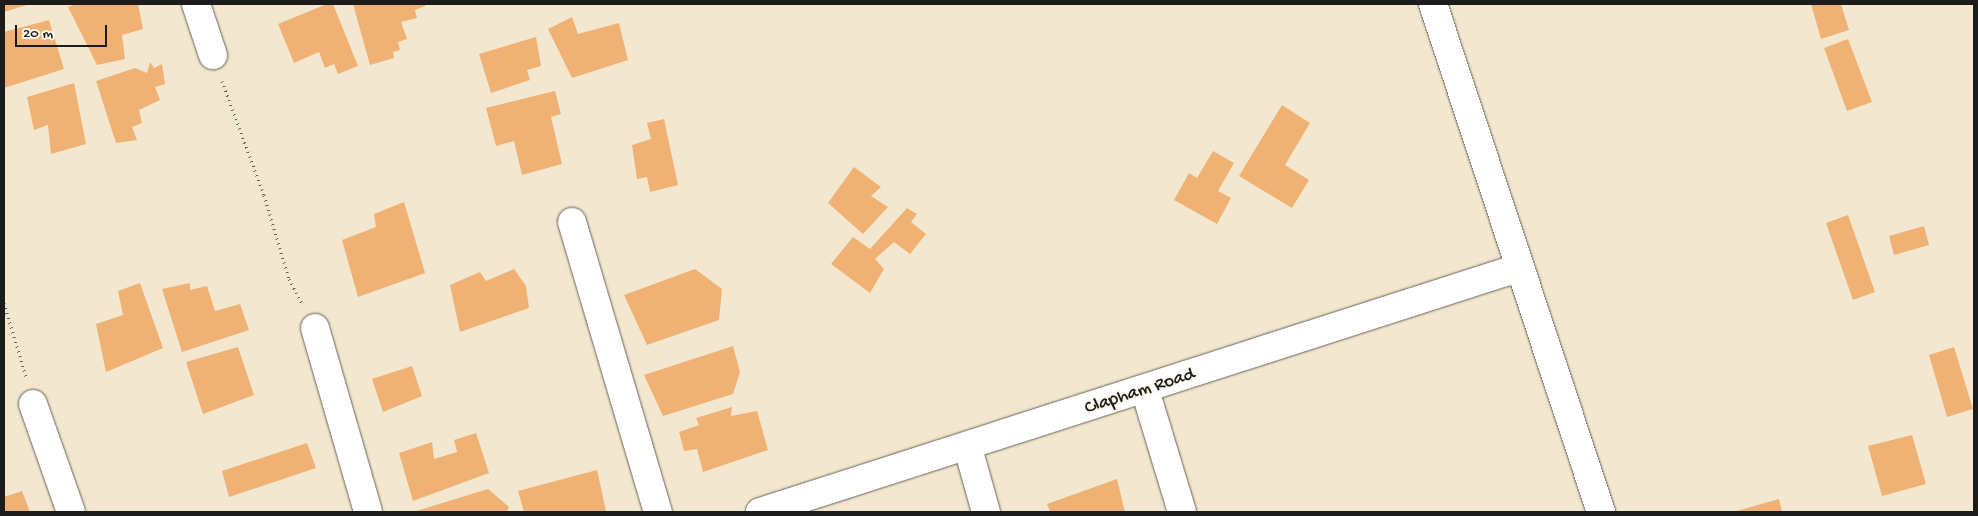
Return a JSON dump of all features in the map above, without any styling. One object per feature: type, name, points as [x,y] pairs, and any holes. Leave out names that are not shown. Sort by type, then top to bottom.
[{"type":"street","points":[[196,4],[213,55]]},
{"type":"street","points":[[1433,4],[1518,268],[1601,512]]},
{"type":"street","points":[[572,222],[658,512]]},
{"type":"street","name":"Clapham Road","points":[[760,512],[968,448],[1518,268]]},
{"type":"street","points":[[315,328],[368,512]]},
{"type":"street","points":[[1145,390],[1182,512]]},
{"type":"street","points":[[33,404],[72,512]]},
{"type":"street","points":[[968,448],[986,512]]},
{"type":"path","points":[[213,55],[264,195],[289,279],[315,328]]},
{"type":"path","points":[[4,303],[33,404]]},
{"type":"building","points":[[4,4],[30,4],[4,12]]},
{"type":"building","points":[[76,4],[138,4],[143,29],[122,35],[125,59],[97,65],[68,7]]},
{"type":"building","points":[[327,4],[333,4],[358,66],[338,74],[334,64],[325,68],[319,52],[294,63],[278,24]]},
{"type":"building","points":[[353,4],[425,4],[425,6],[415,10],[417,18],[401,22],[407,39],[398,42],[400,50],[393,52],[394,58],[370,65]]},
{"type":"building","points":[[1811,4],[1841,4],[1849,30],[1821,39]]},
{"type":"building","points":[[572,17],[578,34],[619,23],[628,60],[572,78],[548,29]]},
{"type":"building","points":[[49,20],[64,69],[4,88],[4,32]]},
{"type":"building","points":[[536,37],[541,66],[527,70],[530,80],[491,93],[479,54]]},
{"type":"building","points":[[1848,39],[1872,102],[1847,111],[1824,48]]},
{"type":"building","points":[[150,62],[154,68],[162,64],[165,84],[155,87],[160,100],[139,110],[142,123],[132,127],[137,140],[116,143],[96,81],[135,68],[147,73]]},
{"type":"building","points":[[74,83],[86,144],[51,154],[48,125],[34,130],[27,97]]},
{"type":"building","points":[[555,91],[561,114],[551,117],[562,164],[522,175],[514,141],[496,146],[486,108]]},
{"type":"building","points":[[1282,105],[1310,123],[1285,165],[1309,180],[1292,208],[1239,176]]},
{"type":"building","points":[[664,119],[678,185],[650,192],[647,177],[637,179],[632,145],[651,139],[647,123]]},
{"type":"building","points":[[1213,151],[1234,163],[1218,191],[1231,198],[1217,224],[1174,200],[1189,173],[1197,178]]},
{"type":"building","points":[[854,167],[881,187],[871,196],[888,207],[863,234],[828,203]]},
{"type":"building","points":[[404,202],[425,273],[358,297],[342,240],[376,227],[374,214]]},
{"type":"building","points":[[907,208],[917,214],[911,222],[926,234],[910,254],[894,242],[875,259],[884,269],[870,293],[831,264],[853,237],[870,249]]},
{"type":"building","points":[[1848,215],[1875,292],[1853,300],[1826,223]]},
{"type":"building","points":[[1924,226],[1929,245],[1894,255],[1889,236]]},
{"type":"building","points":[[514,269],[526,286],[529,308],[460,332],[450,285],[480,272],[486,281]]},
{"type":"building","points":[[695,269],[722,289],[719,320],[647,345],[624,295]]},
{"type":"building","points":[[140,283],[163,348],[106,372],[96,324],[123,315],[118,291]]},
{"type":"building","points":[[190,283],[190,290],[207,286],[215,311],[240,304],[249,330],[182,352],[162,289]]},
{"type":"building","points":[[733,346],[740,372],[733,394],[663,416],[644,375]]},
{"type":"building","points":[[238,347],[254,395],[203,414],[186,362]]},
{"type":"building","points":[[1954,347],[1973,409],[1947,417],[1929,355]]},
{"type":"building","points":[[412,366],[422,396],[383,412],[372,379]]},
{"type":"building","points":[[732,407],[731,416],[757,411],[768,450],[703,472],[697,449],[684,451],[679,432],[699,425],[696,418]]},
{"type":"building","points":[[476,433],[489,473],[413,501],[399,453],[432,442],[434,459],[457,452],[454,440]]},
{"type":"building","points":[[1912,435],[1926,484],[1882,496],[1868,446]]},
{"type":"building","points":[[307,443],[316,468],[229,497],[222,471]]},
{"type":"building","points":[[597,470],[606,511],[524,512],[518,491]]},
{"type":"building","points":[[1117,479],[1125,512],[1050,512],[1047,504]]},
{"type":"building","points":[[488,489],[509,507],[507,512],[413,512]]},
{"type":"building","points":[[22,491],[30,512],[4,512],[4,497]]},
{"type":"building","points":[[1779,499],[1782,512],[1733,512]]}]
